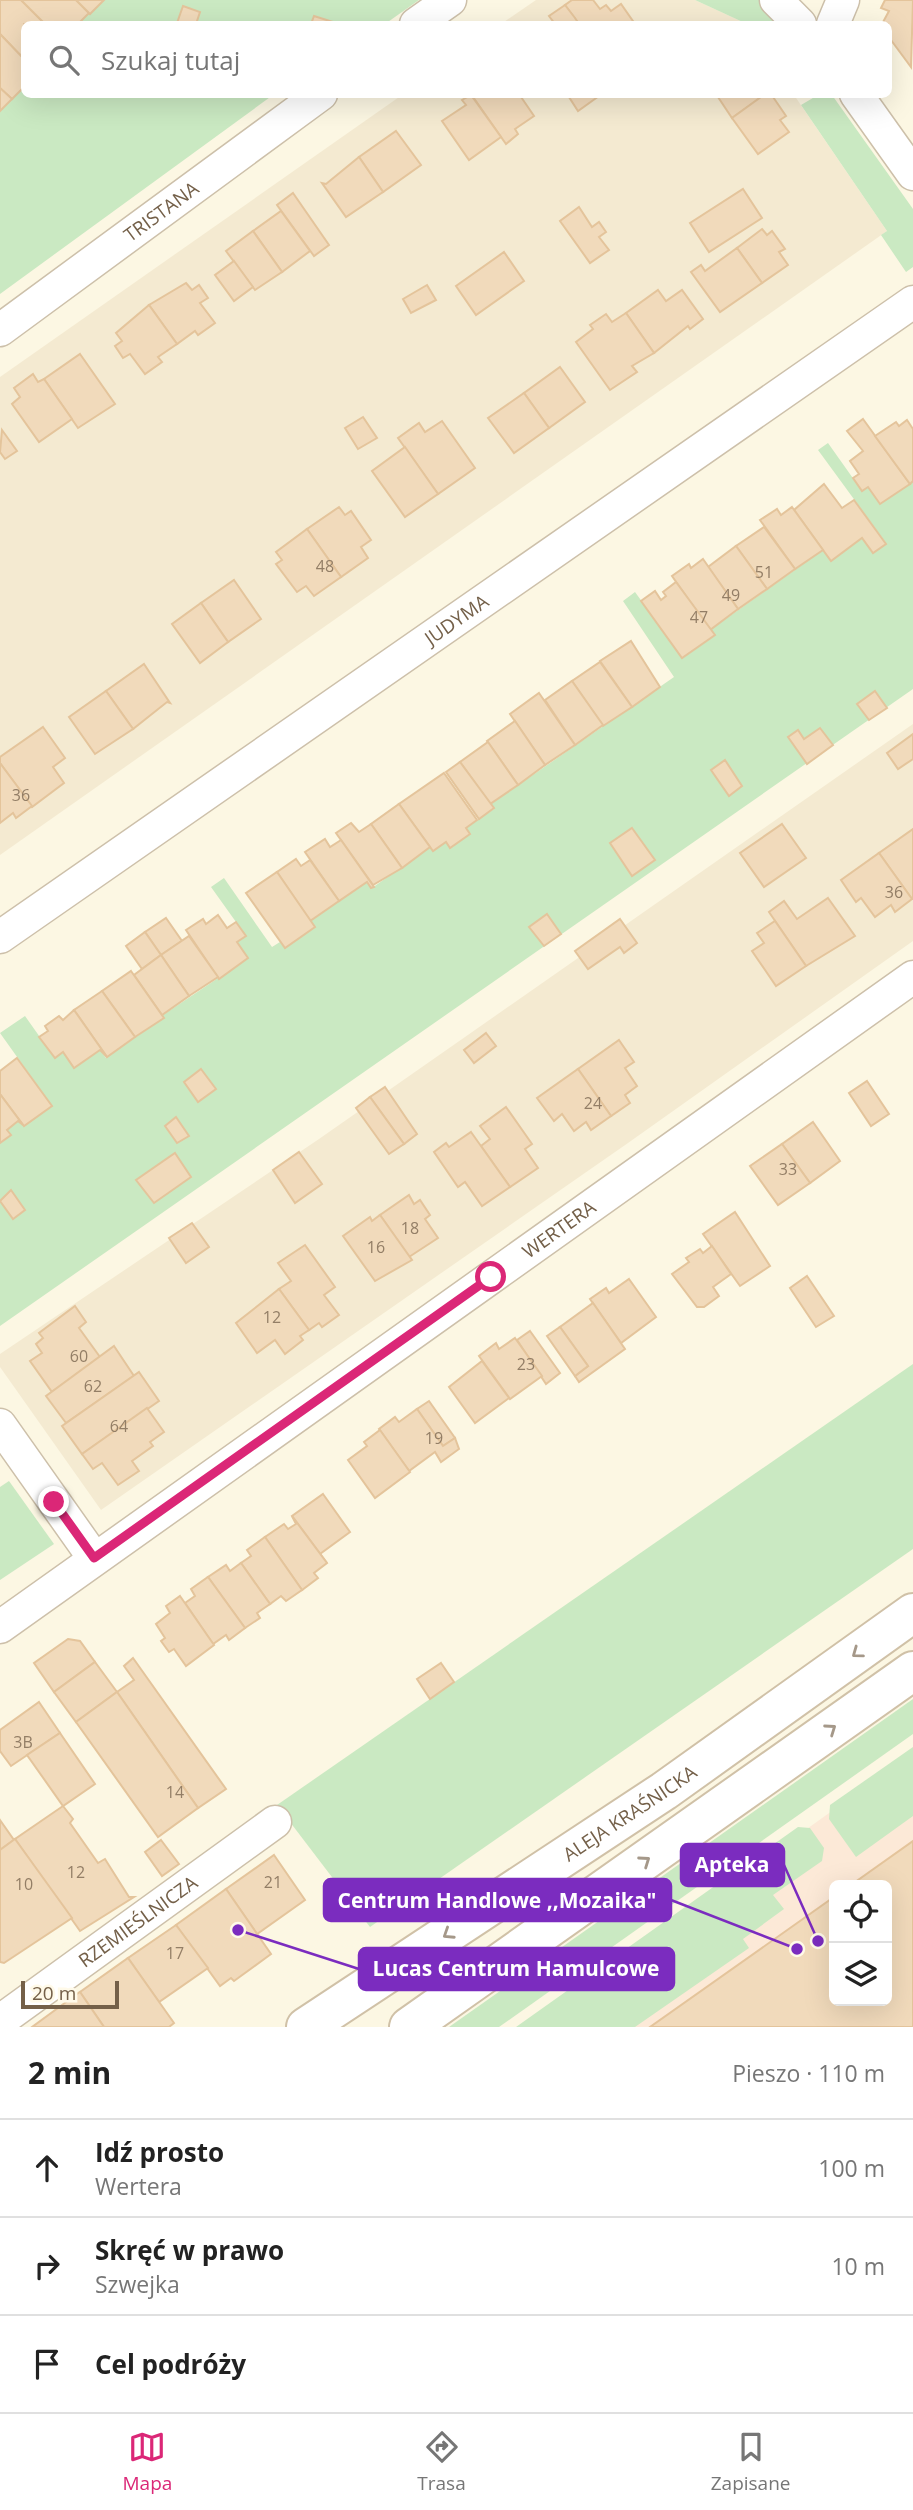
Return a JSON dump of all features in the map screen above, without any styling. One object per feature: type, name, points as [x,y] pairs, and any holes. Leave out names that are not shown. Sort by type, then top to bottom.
[{"type":"main road","name":"ALEJA KRAŚNICKA","points":[[306,2027],[653,1799],[913,1614]]},
{"type":"main road","points":[[409,2027],[913,1671]]},
{"type":"street","points":[[420,21],[450,0]]},
{"type":"street","points":[[776,0],[797,21]]},
{"type":"street","points":[[834,21],[843,0]]},
{"type":"street","name":"TRISTANA","points":[[0,330],[316,98]]},
{"type":"street","points":[[859,98],[913,174]]},
{"type":"street","name":"JUDYMA","points":[[0,937],[913,302]]},
{"type":"street","name":"WERTERA","points":[[0,1627],[913,977]]},
{"type":"street","points":[[0,1425],[94,1558]]},
{"type":"street","name":"RZEMIEŚLNICZA","points":[[0,2021],[275,1822]]},
{"type":"shaded area","points":[[536,0],[695,0],[740,21],[505,21]]},
{"type":"shaded area","points":[[398,98],[796,98],[887,231],[0,855],[0,377]]},
{"type":"shaded area","points":[[913,724],[913,941],[101,1510],[0,1367],[0,1354],[319,1139]]},
{"type":"shaded area","points":[[913,1753],[913,2027],[526,2027],[790,1841]]},
{"type":"green space","points":[[103,0],[419,0],[389,21],[81,21]]},
{"type":"green space","points":[[695,0],[760,0],[778,21],[740,21]]},
{"type":"green space","points":[[21,90],[21,98],[269,98],[0,294],[0,111]]},
{"type":"green space","points":[[813,98],[834,98],[913,209],[913,267],[906,272],[881,235],[887,231],[801,105]]},
{"type":"green space","points":[[828,443],[862,491],[868,487],[880,504],[913,481],[913,689],[0,1326],[0,1143],[10,1135],[7,1130],[18,1121],[24,1126],[52,1106],[0,1033],[25,1016],[54,1057],[63,1052],[74,1068],[100,1050],[106,1058],[163,1018],[163,1015],[248,958],[237,942],[246,936],[211,887],[224,878],[272,947],[280,942],[285,948],[314,927],[310,921],[367,882],[372,888],[430,847],[433,851],[446,842],[451,848],[470,834],[466,828],[494,809],[491,804],[674,677],[623,601],[635,592],[683,658],[714,636],[710,630],[823,550],[831,560],[862,538],[874,553],[886,543],[818,450]]},
{"type":"green space","points":[[913,1364],[913,1549],[370,1927],[277,1805]]},
{"type":"green space","points":[[9,1481],[54,1544],[0,1580],[0,1487]]},
{"type":"green space","points":[[913,1699],[913,1734],[499,2027],[449,2027]]},
{"type":"green space","points":[[913,1747],[913,1816],[856,1857],[829,1819],[830,1805]]},
{"type":"green space","points":[[798,1827],[810,1828],[824,1848],[822,1861],[773,1895],[784,1909],[743,1939],[749,1948],[635,2027],[516,2027]]},
{"type":"building","points":[[0,0],[21,0],[42,21],[21,21],[21,56],[0,34]]},
{"type":"building","points":[[21,0],[76,0],[89,13],[81,21],[42,21]]},
{"type":"building","points":[[76,0],[104,0],[90,14]]},
{"type":"building","points":[[572,0],[593,0],[600,9],[606,5],[611,11],[621,4],[633,21],[577,21],[565,5]]},
{"type":"building","points":[[885,0],[913,0],[911,67],[892,41],[892,21],[884,21],[889,11],[881,8]]},
{"type":"building","points":[[565,5],[577,21],[553,21],[549,16]]},
{"type":"building","points":[[183,6],[200,12],[197,21],[178,21]]},
{"type":"building","points":[[314,16],[330,21],[312,21]]},
{"type":"building","points":[[0,34],[21,56],[21,90],[12,99],[0,88]]},
{"type":"building","points":[[0,88],[12,99],[0,111]]},
{"type":"building","points":[[473,98],[501,137],[469,160],[442,121],[466,105],[462,100]]},
{"type":"building","points":[[474,98],[522,98],[534,116],[515,129],[518,134],[506,144]]},
{"type":"building","points":[[570,98],[596,98],[578,111]]},
{"type":"building","points":[[719,98],[760,98],[732,118]]},
{"type":"building","points":[[760,98],[774,98],[786,116],[780,120],[789,132],[758,154],[732,118]]},
{"type":"building","points":[[396,131],[421,165],[383,192],[359,157]]},
{"type":"building","points":[[359,157],[383,192],[346,217],[322,183],[326,184]]},
{"type":"building","points":[[743,189],[762,218],[709,252],[690,223]]},
{"type":"building","points":[[293,193],[329,245],[314,256],[277,205]]},
{"type":"building","points":[[579,207],[592,227],[599,222],[606,232],[599,237],[609,250],[590,263],[560,221]]},
{"type":"building","points":[[281,211],[310,251],[282,272],[253,231]]},
{"type":"building","points":[[762,229],[767,235],[772,231],[785,249],[779,252],[788,265],[762,283],[737,248]]},
{"type":"building","points":[[253,231],[282,272],[255,290],[226,251]]},
{"type":"building","points":[[737,248],[762,283],[720,312],[691,272],[701,265],[705,271]]},
{"type":"building","points":[[504,252],[524,281],[476,315],[456,286]]},
{"type":"building","points":[[234,261],[253,287],[234,301],[215,275]]},
{"type":"building","points":[[186,283],[192,290],[199,285],[208,298],[200,303],[215,323],[198,335],[195,331],[177,344],[149,305]]},
{"type":"building","points":[[427,285],[436,300],[411,313],[403,299]]},
{"type":"building","points":[[658,290],[666,301],[682,290],[703,319],[690,329],[688,326],[654,353],[626,313]]},
{"type":"building","points":[[149,305],[177,344],[158,357],[162,362],[145,374],[130,354],[123,358],[115,346],[122,341],[116,333]]},
{"type":"building","points":[[626,313],[654,353],[632,366],[637,372],[610,390],[576,342],[593,329],[590,325],[606,314],[612,322]]},
{"type":"building","points":[[80,354],[115,404],[78,428],[44,379]]},
{"type":"building","points":[[560,367],[585,402],[549,428],[524,393]]},
{"type":"building","points":[[33,374],[38,382],[44,379],[72,419],[39,442],[12,404],[20,397],[14,388]]},
{"type":"building","points":[[524,393],[549,428],[514,453],[488,418]]},
{"type":"building","points":[[363,417],[377,438],[358,449],[345,428]]},
{"type":"building","points":[[863,419],[910,484],[880,504],[868,487],[862,491],[853,478],[859,474],[850,461],[863,451],[847,431]]},
{"type":"building","points":[[907,420],[913,429],[913,481],[910,484],[875,436],[896,422],[899,426]]},
{"type":"building","points":[[442,421],[475,468],[438,494],[398,438],[419,423],[425,432]]},
{"type":"building","points":[[2,430],[17,451],[5,459],[0,452]]},
{"type":"building","points":[[405,447],[438,494],[405,517],[372,471]]},
{"type":"building","points":[[824,484],[842,508],[854,500],[886,544],[873,553],[862,538],[831,561],[794,510]]},
{"type":"building","points":[[339,507],[345,515],[351,511],[371,540],[361,547],[368,558],[341,577],[307,529]]},
{"type":"building","points":[[792,507],[823,550],[795,569],[760,520],[777,509],[781,515]]},
{"type":"building","points":[[764,527],[795,569],[767,589],[736,546]]},
{"type":"building","points":[[307,529],[341,577],[314,596],[306,586],[297,592],[276,564],[282,560],[276,552]]},
{"type":"building","points":[[736,546],[767,589],[738,609],[708,567]]},
{"type":"building","points":[[703,559],[738,609],[710,630],[672,576],[689,564],[691,568]]},
{"type":"building","points":[[234,580],[261,619],[228,642],[201,603]]},
{"type":"building","points":[[676,582],[715,635],[682,658],[641,601],[655,591],[661,600],[666,596],[663,592]]},
{"type":"building","points":[[201,603],[228,642],[200,663],[172,624]]},
{"type":"building","points":[[631,641],[660,687],[632,707],[600,661]]},
{"type":"building","points":[[600,662],[632,707],[603,726],[572,681]]},
{"type":"building","points":[[144,664],[170,703],[167,702],[133,729],[106,691]]},
{"type":"building","points":[[572,681],[603,725],[575,745],[545,700]]},
{"type":"building","points":[[106,691],[133,729],[95,754],[69,717]]},
{"type":"building","points":[[875,691],[887,708],[869,720],[857,704]]},
{"type":"building","points":[[539,693],[575,745],[545,765],[510,714]]},
{"type":"building","points":[[515,721],[545,765],[518,785],[487,741]]},
{"type":"building","points":[[43,727],[65,758],[53,767],[64,783],[32,807],[0,763],[0,757]]},
{"type":"building","points":[[820,728],[833,745],[807,764],[788,737],[798,730],[804,739]]},
{"type":"building","points":[[913,734],[913,759],[898,769],[887,753]]},
{"type":"building","points":[[488,742],[518,785],[490,804],[460,762]]},
{"type":"building","points":[[725,760],[742,786],[729,796],[711,770]]},
{"type":"building","points":[[460,762],[494,808],[479,819],[446,772]]},
{"type":"building","points":[[0,763],[32,806],[16,818],[13,813],[0,823]]},
{"type":"building","points":[[444,773],[477,820],[466,828],[470,834],[450,848],[446,842],[433,851],[399,804]]},
{"type":"building","points":[[399,804],[430,847],[402,868],[371,824]]},
{"type":"building","points":[[351,823],[359,832],[371,824],[402,868],[373,885],[336,833]]},
{"type":"building","points":[[782,824],[806,858],[764,887],[740,853]]},
{"type":"building","points":[[632,828],[655,860],[632,876],[610,843]]},
{"type":"building","points":[[913,829],[913,899],[912,899],[879,853]]},
{"type":"building","points":[[325,839],[330,847],[341,840],[374,887],[371,888],[367,882],[339,901],[305,852]]},
{"type":"building","points":[[879,853],[912,899],[895,912],[891,905],[875,917],[861,898],[856,902],[841,880]]},
{"type":"building","points":[[296,859],[301,866],[310,860],[339,901],[310,921],[277,872]]},
{"type":"building","points":[[277,872],[315,927],[285,948],[246,893]]},
{"type":"building","points":[[828,898],[855,936],[806,966],[769,912],[784,901],[797,919]]},
{"type":"building","points":[[547,914],[561,934],[544,946],[529,927]]},
{"type":"building","points":[[218,915],[227,928],[236,922],[246,936],[237,942],[248,958],[219,979],[186,930],[203,919],[206,924]]},
{"type":"building","points":[[166,918],[182,941],[161,955],[145,932]]},
{"type":"building","points":[[620,919],[637,943],[624,953],[620,947],[588,969],[575,951]]},
{"type":"building","points":[[775,921],[806,966],[776,986],[752,951],[764,943],[757,933]]},
{"type":"building","points":[[145,932],[161,955],[142,969],[126,946]]},
{"type":"building","points":[[189,936],[218,977],[189,996],[161,955]]},
{"type":"building","points":[[161,955],[189,996],[162,1015],[134,975]]},
{"type":"building","points":[[131,971],[164,1018],[135,1037],[102,991]]},
{"type":"building","points":[[102,991],[135,1037],[107,1057],[74,1010]]},
{"type":"building","points":[[74,1010],[107,1057],[100,1050],[74,1068],[63,1052],[55,1058],[39,1037],[48,1031],[45,1026],[59,1016],[63,1020]]},
{"type":"building","points":[[486,1033],[496,1046],[474,1063],[464,1050]]},
{"type":"building","points":[[619,1040],[634,1062],[625,1068],[637,1086],[625,1095],[630,1103],[611,1116],[578,1069]]},
{"type":"building","points":[[17,1058],[52,1106],[24,1126],[0,1094],[0,1071]]},
{"type":"building","points":[[201,1069],[216,1089],[198,1102],[184,1082]]},
{"type":"building","points":[[578,1069],[611,1116],[591,1130],[586,1122],[574,1131],[562,1114],[554,1121],[537,1098]]},
{"type":"building","points":[[867,1081],[889,1114],[871,1126],[849,1093]]},
{"type":"building","points":[[385,1087],[417,1134],[404,1144],[370,1097]]},
{"type":"building","points":[[0,1094],[23,1125],[18,1121],[7,1130],[11,1135],[0,1143]]},
{"type":"building","points":[[370,1097],[404,1144],[389,1154],[356,1108]]},
{"type":"building","points":[[506,1107],[532,1144],[525,1149],[538,1168],[510,1187],[481,1146],[490,1139],[480,1126]]},
{"type":"building","points":[[176,1117],[189,1136],[177,1143],[165,1126]]},
{"type":"building","points":[[813,1122],[840,1161],[810,1183],[782,1144]]},
{"type":"building","points":[[471,1132],[510,1187],[482,1206],[465,1182],[458,1187],[434,1152],[446,1143],[449,1147]]},
{"type":"building","points":[[782,1144],[810,1183],[778,1205],[750,1166]]},
{"type":"building","points":[[299,1152],[322,1184],[295,1203],[273,1170]]},
{"type":"building","points":[[175,1153],[191,1177],[154,1203],[136,1180]]},
{"type":"building","points":[[11,1190],[25,1210],[13,1219],[0,1201]]},
{"type":"building","points":[[409,1195],[414,1204],[420,1200],[430,1215],[425,1219],[438,1238],[409,1257],[380,1215]]},
{"type":"building","points":[[735,1212],[770,1266],[740,1286],[703,1234]]},
{"type":"building","points":[[380,1215],[412,1260],[375,1281],[343,1236],[370,1217],[372,1221]]},
{"type":"building","points":[[192,1223],[209,1247],[186,1263],[169,1238]]},
{"type":"building","points":[[305,1245],[335,1287],[324,1295],[339,1315],[322,1327],[319,1323],[309,1330],[279,1289],[291,1281],[278,1263]]},
{"type":"building","points":[[712,1246],[731,1274],[713,1287],[719,1296],[704,1307],[697,1307],[672,1274],[689,1262],[686,1258],[700,1249],[703,1253]]},
{"type":"building","points":[[807,1276],[834,1316],[816,1327],[790,1288]]},
{"type":"building","points":[[629,1279],[656,1317],[621,1343],[590,1299],[606,1288],[609,1293]]},
{"type":"building","points":[[279,1289],[309,1330],[300,1336],[303,1340],[285,1354],[275,1340],[257,1353],[236,1323]]},
{"type":"building","points":[[593,1303],[625,1349],[579,1382],[575,1376],[588,1366],[560,1327]]},
{"type":"building","points":[[75,1306],[86,1322],[79,1328],[100,1357],[52,1392],[30,1361],[42,1353],[36,1344],[43,1338],[39,1333]]},
{"type":"building","points":[[560,1327],[588,1366],[575,1376],[547,1336]]},
{"type":"building","points":[[530,1331],[560,1373],[546,1384],[517,1340]]},
{"type":"building","points":[[515,1338],[542,1376],[510,1399],[479,1356],[496,1343],[499,1349]]},
{"type":"building","points":[[114,1346],[134,1376],[66,1423],[46,1396]]},
{"type":"building","points":[[482,1361],[509,1398],[475,1423],[449,1387]]},
{"type":"building","points":[[139,1372],[159,1401],[82,1454],[62,1426]]},
{"type":"building","points":[[429,1401],[455,1438],[443,1446],[417,1409]]},
{"type":"building","points":[[147,1408],[164,1432],[150,1442],[153,1446],[132,1461],[139,1471],[118,1485],[102,1463],[93,1469],[82,1454]]},
{"type":"building","points":[[417,1409],[443,1446],[455,1438],[459,1449],[441,1462],[435,1452],[409,1471],[379,1429],[395,1417],[399,1422]]},
{"type":"building","points":[[380,1430],[410,1472],[375,1498],[348,1460],[367,1446],[364,1442]]},
{"type":"building","points":[[323,1494],[350,1532],[320,1554],[292,1516]]},
{"type":"building","points":[[292,1516],[327,1563],[314,1573],[318,1578],[302,1590],[265,1537],[284,1524],[288,1529],[296,1524]]},
{"type":"building","points":[[265,1537],[302,1590],[286,1601],[281,1596],[270,1604],[241,1563],[251,1556],[247,1550]]},
{"type":"building","points":[[241,1563],[270,1604],[257,1613],[260,1618],[245,1628],[208,1577],[226,1565],[230,1571]]},
{"type":"building","points":[[208,1577],[245,1628],[229,1640],[226,1635],[213,1644],[185,1603],[195,1596],[191,1589]]},
{"type":"building","points":[[180,1596],[214,1645],[186,1666],[174,1649],[169,1652],[161,1641],[165,1638],[156,1624],[170,1613],[166,1606]]},
{"type":"building","points":[[68,1639],[80,1641],[95,1662],[54,1692],[34,1663]]},
{"type":"building","points":[[133,1658],[226,1789],[198,1808],[117,1692],[134,1680],[124,1666]]},
{"type":"building","points":[[95,1662],[117,1692],[76,1722],[54,1692]]},
{"type":"building","points":[[441,1663],[454,1682],[430,1699],[417,1679]]},
{"type":"building","points":[[117,1692],[198,1808],[158,1837],[76,1722]]},
{"type":"building","points":[[39,1702],[60,1733],[11,1766],[0,1751],[0,1730]]},
{"type":"building","points":[[60,1733],[95,1784],[63,1806],[27,1755]]},
{"type":"building","points":[[63,1806],[73,1819],[70,1823],[98,1863],[105,1859],[129,1897],[134,1897],[80,1931],[15,1839]]},
{"type":"building","points":[[0,1820],[14,1840],[0,1850]]},
{"type":"building","points":[[15,1839],[72,1918],[4,1963],[0,1962],[0,1850]]},
{"type":"building","points":[[161,1840],[179,1864],[162,1876],[145,1852]]},
{"type":"building","points":[[913,1841],[913,2027],[650,2027],[829,1901],[829,2006],[892,2006],[892,1880],[858,1880]]},
{"type":"building","points":[[274,1855],[305,1900],[257,1934],[226,1889]]},
{"type":"building","points":[[226,1889],[271,1954],[234,1981],[231,1978],[220,1986],[176,1925]]},
{"type":"building","points":[[176,1925],[208,1968],[159,2002],[128,1958]]},
{"type":"building","points":[[128,1958],[174,2023],[169,2027],[104,2027],[80,1992]]},
{"type":"building","points":[[80,1992],[104,2027],[32,2027],[77,1994]]},
{"type":"place","name":"Lucas Centrum Hamulcowe","points":[[238,1930]]},
{"type":"place","name":"Apteka","points":[[818,1941]]},
{"type":"place","name":"Centrum Handlowe ,,Mozaika\"","points":[[797,1949]]},
{"type":"route","points":[[54,1502],[94,1558],[491,1277]]}]
